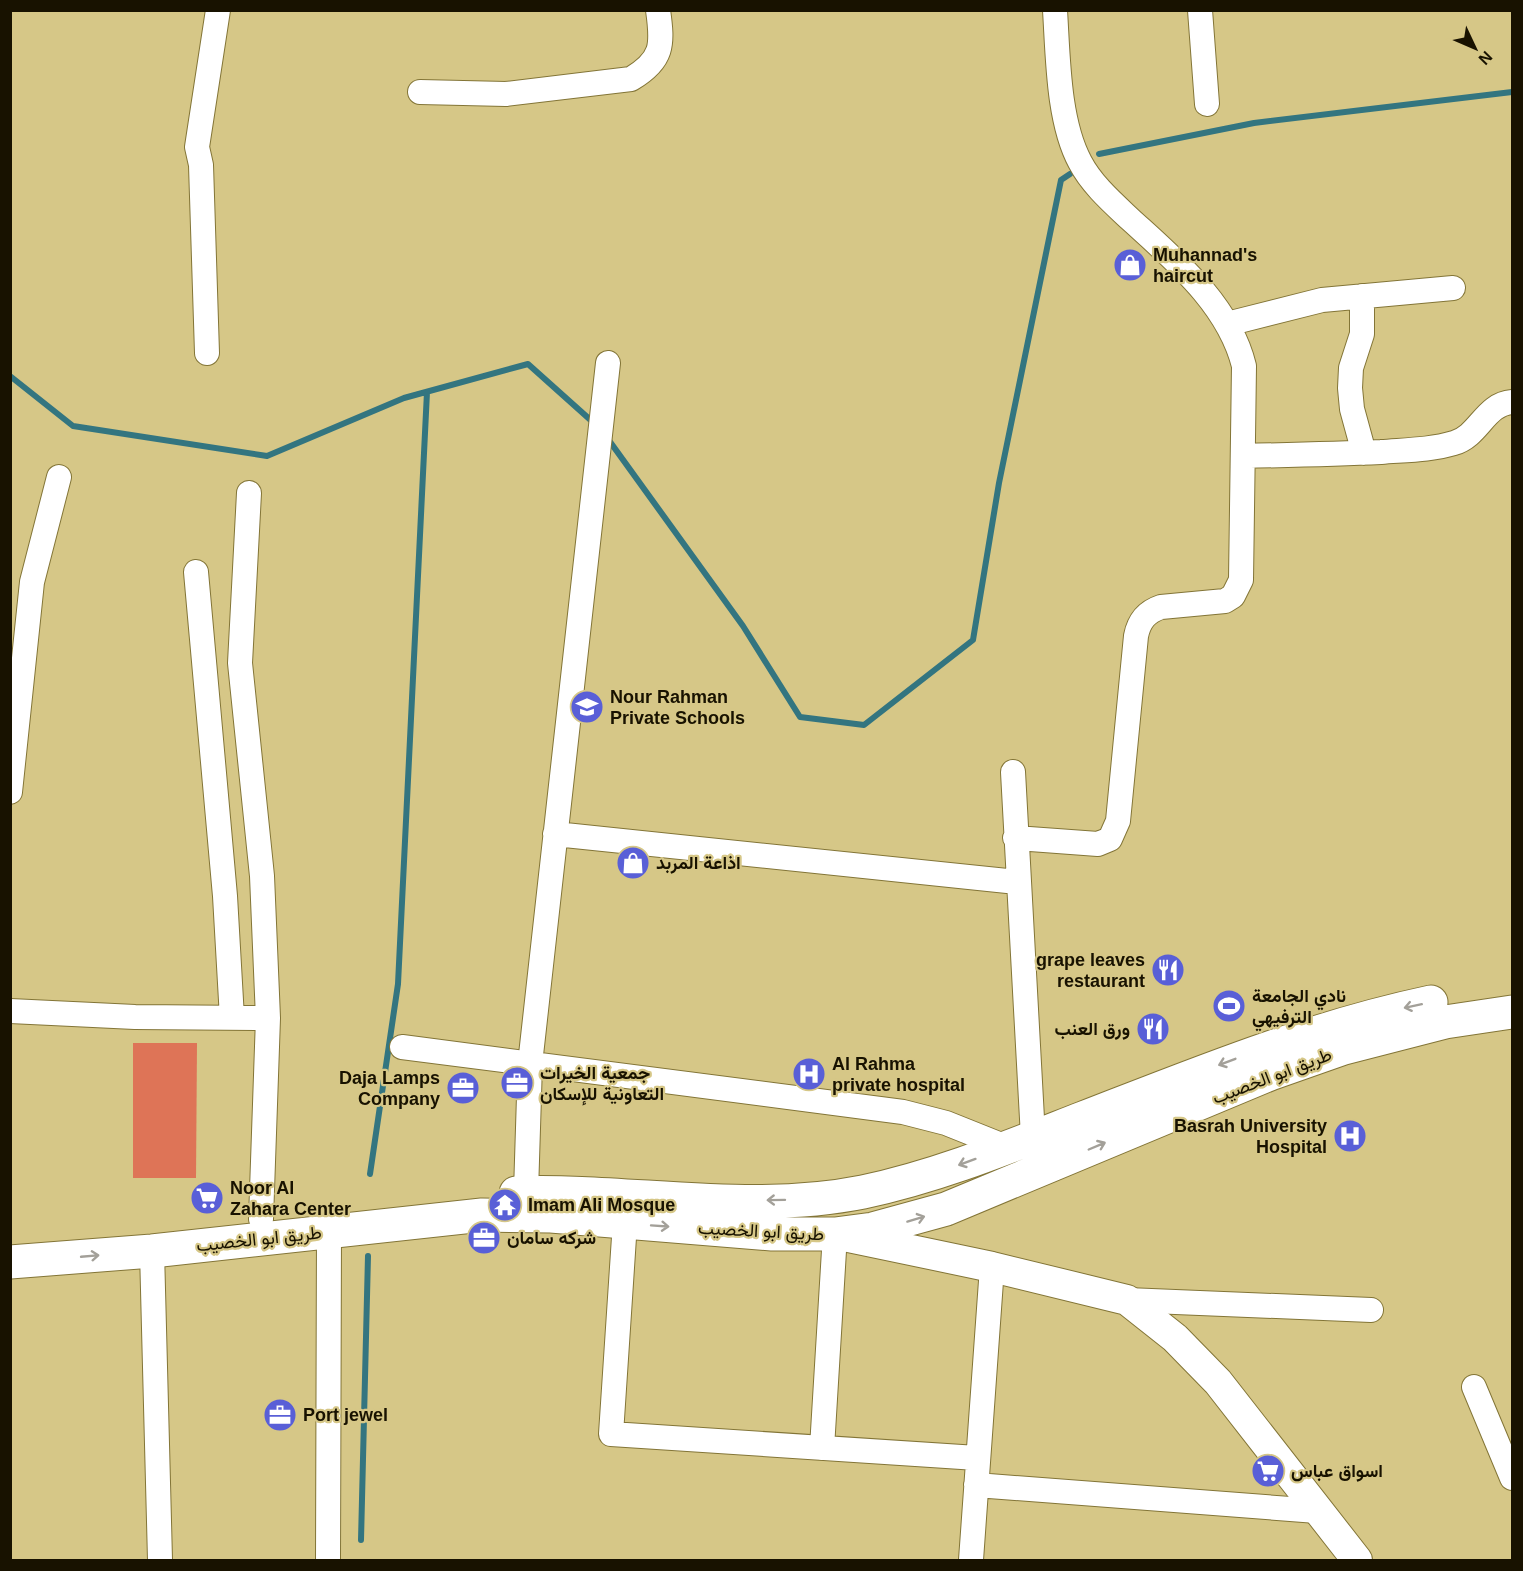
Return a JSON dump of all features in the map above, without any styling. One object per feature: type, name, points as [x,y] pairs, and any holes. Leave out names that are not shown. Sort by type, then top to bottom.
[{"type":"main road","name":"طريق ابو الخصيب","points":[[10,1242],[526,1192],[772,1234],[835,1234],[900,1223],[946,1209],[1265,1061],[1388,1011],[1512,989]]},
{"type":"main road","name":"طريق ابو الخصيب","points":[[10,1263],[152,1251],[505,1214],[551,1216],[742,1200],[820,1198],[897,1184],[1265,1061],[1512,1012]]},
{"type":"street","points":[[207,353],[201,165],[197,147],[218,10]]},
{"type":"street","points":[[420,92],[506,94],[631,79],[646,70],[662,45],[658,10]]},
{"type":"street","points":[[1015,838],[1098,844],[1114,834],[1118,821],[1137,628],[1141,621],[1154,610],[1216,604],[1233,596],[1238,589],[1242,571],[1244,366],[1239,345],[1227,324],[1192,279],[1113,203],[1080,162],[1071,140],[1062,93],[1054,10]]},
{"type":"street","points":[[1200,10],[1207,104]]},
{"type":"street","points":[[1227,324],[1322,300],[1453,288]]},
{"type":"street","points":[[1362,296],[1362,334],[1351,368],[1350,388],[1354,419],[1364,453]]},
{"type":"street","points":[[526,1192],[530,1064],[608,363]]},
{"type":"street","points":[[1243,456],[1364,453],[1438,448],[1459,442],[1469,436],[1490,411],[1504,402],[1512,402]]},
{"type":"street","points":[[10,792],[32,582],[59,477]]},
{"type":"street","points":[[249,493],[240,663],[262,876],[268,1018],[261,1219]]},
{"type":"street","points":[[196,572],[225,896],[232,1017]]},
{"type":"street","points":[[402,1047],[903,1112],[1020,1142],[1017,882],[1013,772]]},
{"type":"street","points":[[555,834],[1017,882]]},
{"type":"street","points":[[10,1011],[135,1017],[268,1018]]},
{"type":"street","points":[[626,1210],[611,1434],[977,1458]]},
{"type":"street","points":[[328,1560],[329,1232]]},
{"type":"street","points":[[822,1448],[835,1234],[992,1267],[1127,1300],[1371,1310]]},
{"type":"street","points":[[152,1251],[160,1560]]},
{"type":"street","points":[[971,1560],[992,1267]]},
{"type":"street","points":[[1127,1300],[1160,1324],[1197,1360],[1357,1560]]},
{"type":"street","points":[[1474,1387],[1512,1478]]},
{"type":"street","points":[[975,1485],[1317,1510]]},
{"type":"shaded area","points":[[133,1043],[197,1043],[196,1178],[133,1178]]},
{"type":"waterway","points":[[1099,154],[1254,123],[1512,92]]},
{"type":"waterway","points":[[608,439],[743,626],[800,717],[864,725],[973,640],[999,483],[1061,180],[1070,174]]},
{"type":"waterway","points":[[10,376],[73,426],[267,456],[404,398],[528,364],[595,424]]},
{"type":"waterway","points":[[370,1174],[398,984],[427,392]]},
{"type":"waterway","points":[[361,1540],[368,1256]]},
{"type":"place","name":"Muhannad's haircut","points":[[1130,265]]},
{"type":"place","name":"Nour Rahman Private Schools","points":[[587,707]]},
{"type":"place","name":"اذاعة المربد","points":[[633,863]]},
{"type":"place","name":"grape leaves restaurant","points":[[1168,970]]},
{"type":"place","name":"نادي الجامعة الترفيهي","points":[[1229,1006]]},
{"type":"place","name":"ورق العنب","points":[[1153,1029]]},
{"type":"place","name":"Al Rahma private hospital","points":[[809,1074]]},
{"type":"place","name":"جمعية الخيرات التعاونية للإسكان","points":[[517,1083]]},
{"type":"place","name":"Daja Lamps Company","points":[[463,1088]]},
{"type":"place","name":"Basrah University Hospital","points":[[1350,1136]]},
{"type":"place","name":"Noor Al Zahara Center","points":[[207,1198]]},
{"type":"place","name":"Imam Ali Mosque","points":[[505,1205]]},
{"type":"place","name":"شركه سامان","points":[[484,1238]]},
{"type":"place","name":"Port jewel","points":[[280,1415]]},
{"type":"place","name":"اسواق عباس","points":[[1268,1471]]}]
